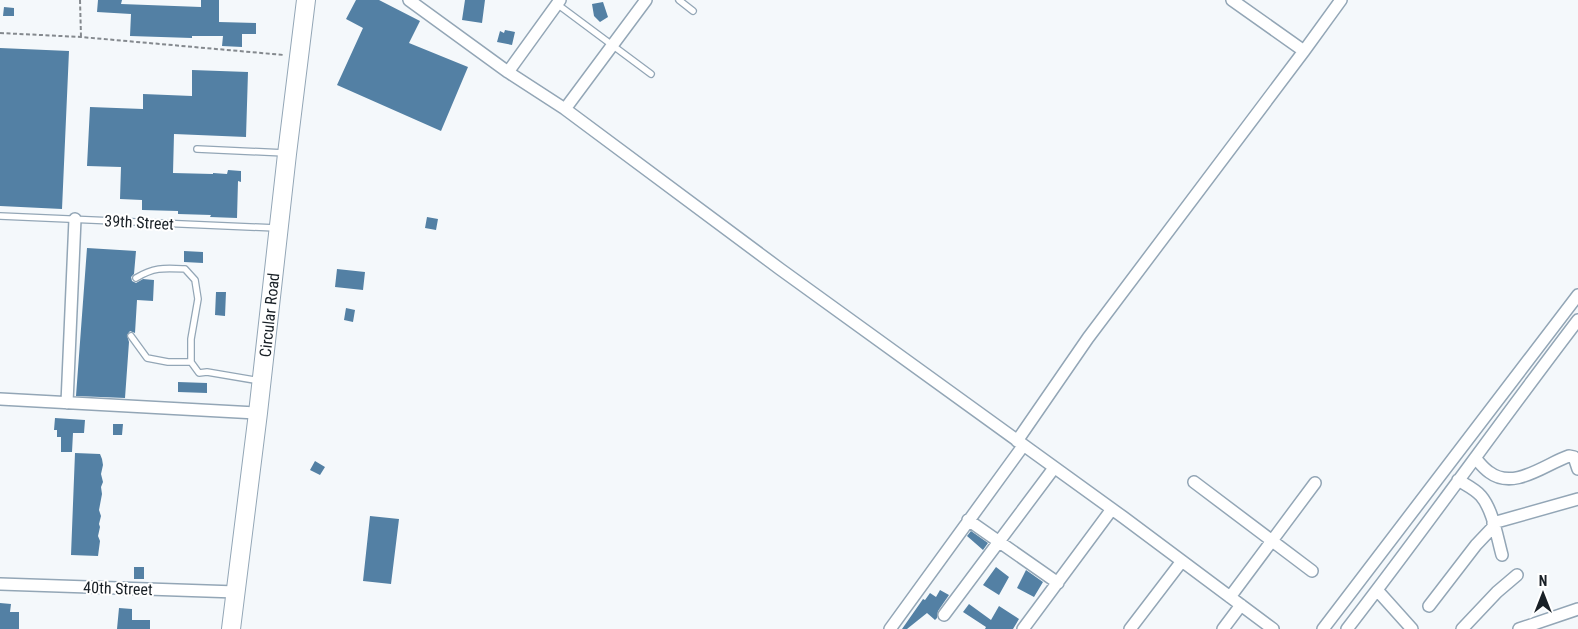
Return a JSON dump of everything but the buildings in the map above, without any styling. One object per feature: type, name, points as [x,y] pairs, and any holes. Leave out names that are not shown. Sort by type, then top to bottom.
[{"type":"main road","name":"Circular Road","points":[[231,629],[262,382],[278,228],[306,0]]},
{"type":"street","points":[[409,0],[508,72],[565,109],[780,269],[1274,629]]},
{"type":"street","points":[[565,109],[646,0]]},
{"type":"street","points":[[1232,0],[1304,51]]},
{"type":"street","points":[[890,629],[1020,444],[1088,338],[1341,0]]},
{"type":"street","points":[[508,72],[558,2]]},
{"type":"street","points":[[67,403],[75,219]]},
{"type":"street","points":[[1347,629],[1348,612],[1374,581],[1578,295]]},
{"type":"street","points":[[1323,629],[1348,612],[1458,480],[1578,320]]},
{"type":"street","points":[[0,399],[258,413]]},
{"type":"street","points":[[1474,458],[1489,472],[1502,478],[1516,477],[1536,471],[1569,456],[1574,457],[1578,469]]},
{"type":"street","points":[[944,615],[1054,468]]},
{"type":"street","points":[[1458,480],[1480,495],[1489,508],[1502,555]]},
{"type":"street","points":[[1194,482],[1312,571]]},
{"type":"street","points":[[1230,597],[1315,483]]},
{"type":"street","points":[[1428,606],[1493,524],[1578,499]]},
{"type":"street","points":[[1023,629],[1112,510]]},
{"type":"street","points":[[968,520],[1058,583]]},
{"type":"street","points":[[1130,629],[1182,561]]},
{"type":"street","points":[[1462,629],[1517,575]]},
{"type":"street","points":[[1374,581],[1412,629]]},
{"type":"street","name":"40th Street","points":[[0,584],[236,592]]},
{"type":"street","points":[[1223,629],[1241,605]]},
{"type":"street","points":[[1520,629],[1578,609]]},
{"type":"lane","points":[[679,0],[693,11]]},
{"type":"lane","points":[[558,2],[651,74]]},
{"type":"lane","points":[[197,149],[287,154]]},
{"type":"lane","name":"39th Street","points":[[0,216],[278,228]]},
{"type":"lane","points":[[136,278],[147,271],[165,268],[184,269],[195,280],[198,299],[191,339],[191,362],[199,373],[206,372],[262,382]]},
{"type":"lane","points":[[131,336],[147,358],[168,362],[191,362]]},
{"type":"path","points":[[80,0],[81,38]]},
{"type":"path","points":[[0,33],[299,56]]}]
